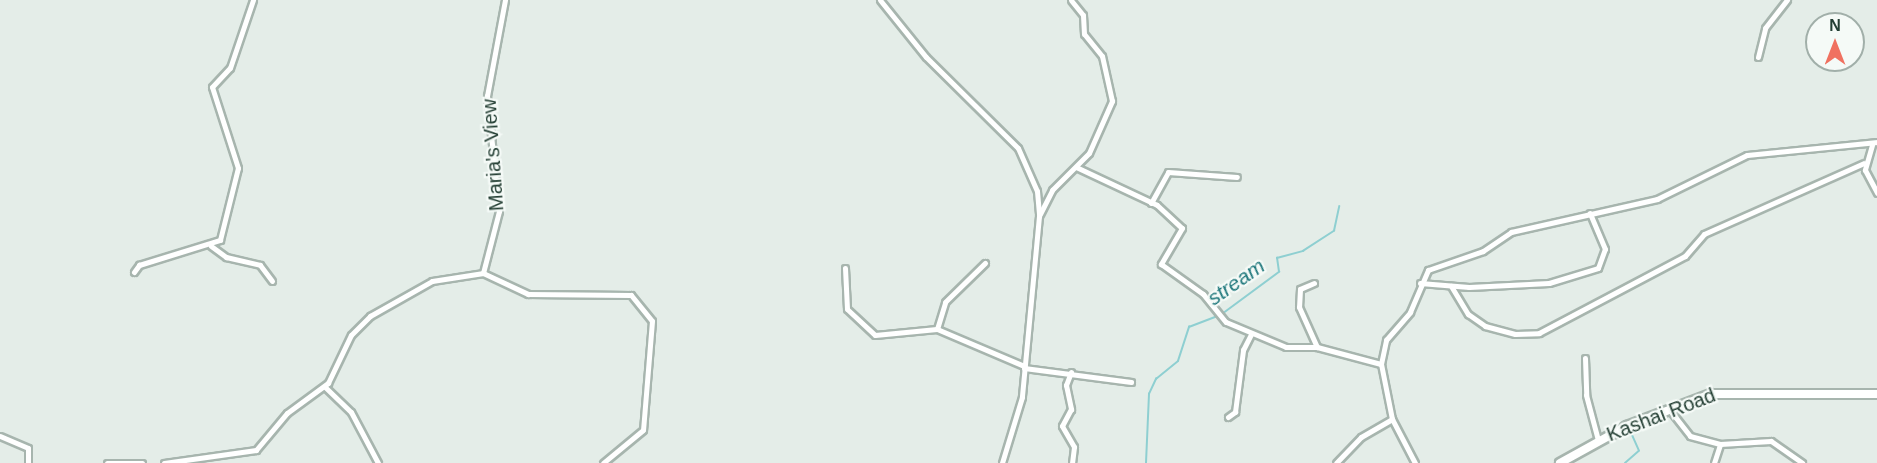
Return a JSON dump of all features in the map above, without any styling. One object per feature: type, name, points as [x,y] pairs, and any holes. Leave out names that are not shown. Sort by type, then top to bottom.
[{"type":"street","points":[[134,272],[139,265],[211,246],[220,240],[238,168],[212,87],[230,68],[253,0]]},
{"type":"street","name":"Maria's View","points":[[483,273],[499,211],[488,96],[505,0]]},
{"type":"street","points":[[880,0],[926,57],[1018,148],[1034,184],[1040,216],[1022,397],[1002,463]]},
{"type":"street","points":[[1040,216],[1052,190],[1089,153],[1113,94],[1102,56],[1084,34],[1083,15],[1071,0]]},
{"type":"street","points":[[1758,57],[1765,28],[1787,0]]},
{"type":"street","points":[[1451,286],[1468,314],[1485,326],[1515,334],[1539,333],[1685,256],[1704,234],[1864,163],[1875,144]]},
{"type":"street","points":[[1415,463],[1392,419],[1382,364],[1386,340],[1410,312],[1420,283],[1428,270],[1482,250],[1507,234],[1657,199],[1747,155],[1875,144]]},
{"type":"street","points":[[1864,163],[1877,193]]},
{"type":"street","points":[[1076,166],[1151,203],[1184,229],[1161,264],[1203,294],[1226,322],[1293,349],[1317,347],[1382,364]]},
{"type":"street","points":[[1151,203],[1168,172],[1237,177]]},
{"type":"street","points":[[1420,283],[1451,286],[1550,283],[1598,268],[1605,249],[1590,213]]},
{"type":"street","points":[[211,246],[226,256],[260,265],[273,281]]},
{"type":"street","points":[[937,329],[945,302],[985,263]]},
{"type":"street","points":[[845,268],[848,309],[875,335],[897,337],[919,327],[937,329],[1024,367],[1131,382]]},
{"type":"street","points":[[164,463],[256,450],[287,413],[325,387],[351,335],[370,316],[432,281],[483,273],[528,294],[630,295],[652,321],[643,430],[603,463]]},
{"type":"street","points":[[1314,282],[1300,289],[1299,307],[1317,347]]},
{"type":"street","points":[[1228,417],[1235,412],[1243,350],[1251,334]]},
{"type":"street","points":[[1585,358],[1586,395],[1598,440]]},
{"type":"street","points":[[1071,372],[1066,385],[1071,409],[1062,426],[1074,447],[1072,463]]},
{"type":"street","points":[[325,387],[351,412],[378,463]]},
{"type":"street","name":"Kashai Road","points":[[1560,463],[1598,440],[1669,409],[1730,390],[1877,394]]},
{"type":"street","points":[[1669,409],[1686,434],[1720,444],[1771,441],[1802,463]]},
{"type":"street","points":[[1336,463],[1361,437],[1392,419]]},
{"type":"street","points":[[0,436],[28,448],[28,463]]},
{"type":"street","points":[[1714,463],[1720,444]]},
{"type":"street","points":[[107,463],[123,459],[142,463]]},
{"type":"waterway","name":"stream","points":[[1222,314],[1279,272],[1277,258],[1303,251],[1334,231],[1339,207]]},
{"type":"waterway","name":"stream","points":[[1146,463],[1149,394],[1156,379],[1178,361],[1189,327],[1218,316]]},
{"type":"waterway","points":[[1625,463],[1639,451],[1632,435]]}]
